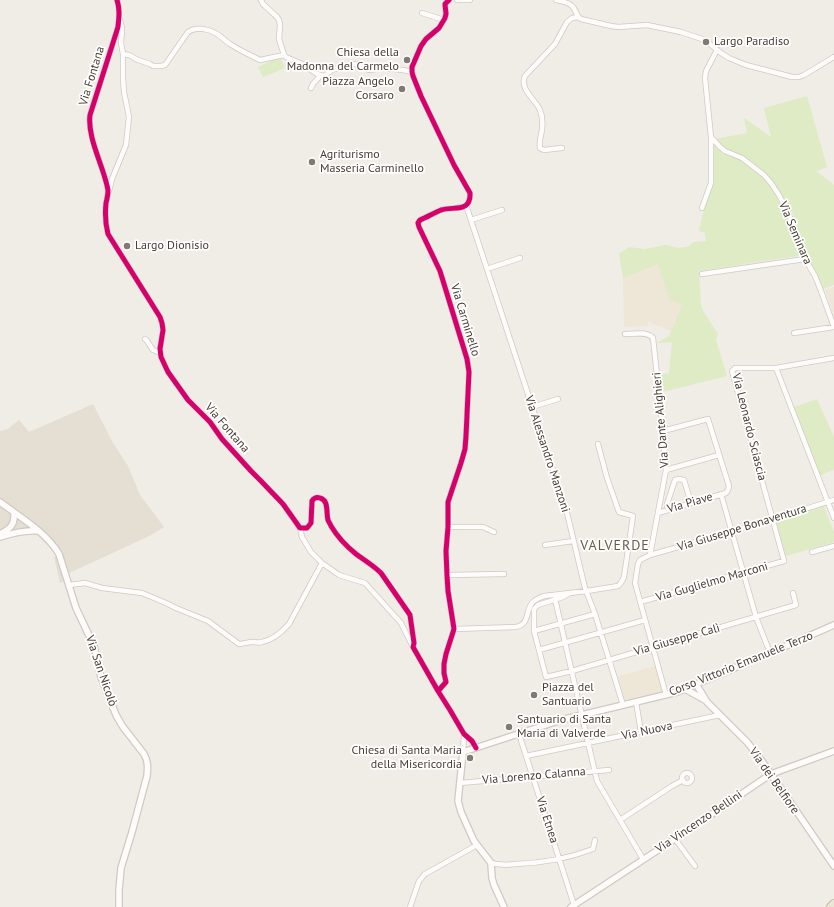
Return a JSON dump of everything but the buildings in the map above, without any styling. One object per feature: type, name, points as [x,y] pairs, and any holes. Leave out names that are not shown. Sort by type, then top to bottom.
[{"type":"highway","points":[[831,907],[834,904]]},
{"type":"street","name":"Via Fontana","points":[[117,0],[120,7],[118,27],[89,122],[108,192],[106,216],[108,234],[160,316],[163,330],[160,353],[166,368],[185,396],[210,422],[222,439],[251,472],[283,504],[300,528],[302,537],[311,552],[322,563],[339,575],[365,583],[401,623],[413,647]]},
{"type":"street","points":[[261,0],[279,20],[280,39],[284,55],[302,64],[320,76]]},
{"type":"street","points":[[449,0],[445,4],[446,14],[444,20],[439,28],[426,39],[421,46],[412,67],[412,76],[454,164],[470,193],[469,202],[466,205]]},
{"type":"street","points":[[458,0],[470,0]]},
{"type":"street","points":[[556,0],[572,5],[578,18]]},
{"type":"street","points":[[422,13],[444,20]]},
{"type":"street","points":[[108,192],[126,145],[129,113],[124,92],[123,54],[121,43],[122,28],[120,16]]},
{"type":"street","points":[[562,148],[544,150],[540,148],[539,145],[542,130],[540,111],[538,106],[528,94],[524,79],[554,44],[572,18],[618,27],[647,25],[693,35],[705,40],[729,58],[746,65],[777,74],[799,77],[834,57]]},
{"type":"street","points":[[123,54],[132,56],[153,66],[165,65],[188,32],[197,28],[214,32],[230,44],[260,60],[284,55]]},
{"type":"street","points":[[702,208],[711,183],[711,137],[705,78],[706,71],[717,50]]},
{"type":"street","points":[[311,88],[320,76],[327,74],[332,70],[351,64],[355,64],[369,70],[384,68],[412,72]]},
{"type":"street","name":"Via Seminara","points":[[711,137],[725,151],[742,158],[764,175],[779,195],[789,215],[805,259],[817,281],[834,327]]},
{"type":"street","name":"Via Alessandro Manzoni","points":[[466,205],[567,513],[587,591],[623,705]]},
{"type":"street","name":"Via Carminello","points":[[438,691],[446,682],[444,664],[454,629],[447,575],[446,551],[448,502],[465,449],[469,372],[467,359],[440,271],[418,223],[420,220],[443,209],[466,205]]},
{"type":"street","points":[[471,220],[502,210]]},
{"type":"street","points":[[487,269],[520,258]]},
{"type":"street","points":[[702,274],[805,259]]},
{"type":"street","points":[[794,333],[834,327]]},
{"type":"street","name":"Via Dante Alighieri","points":[[625,334],[645,334],[651,335],[653,338],[664,431],[666,470],[650,555]]},
{"type":"street","points":[[145,339],[153,350],[160,353]]},
{"type":"street","name":"Via Leonardo Sciascia","points":[[784,561],[732,371],[735,368],[776,368],[834,358]]},
{"type":"street","points":[[776,368],[834,518]]},
{"type":"street","points":[[532,407],[558,398]]},
{"type":"street","points":[[664,431],[708,419],[729,486],[726,493],[721,494],[731,532],[756,617],[770,653]]},
{"type":"street","points":[[454,629],[521,626],[524,624],[531,604],[539,598],[544,596],[618,586],[622,582],[634,516],[619,512],[607,478],[598,444]]},
{"type":"street","points":[[666,470],[719,455]]},
{"type":"street","points":[[668,510],[667,504],[675,480],[684,480],[691,503]]},
{"type":"street","name":"Via Piave","points":[[658,512],[721,494]]},
{"type":"street","points":[[300,528],[307,528],[311,522],[312,500],[314,498],[321,498],[326,504],[328,519],[340,538],[351,550],[381,573],[410,615],[414,643],[413,647],[464,734],[472,741],[476,748]]},
{"type":"street","name":"Via Giuseppe Bonaventura","points":[[650,555],[834,500]]},
{"type":"street","name":"Via San Nicolò","points":[[0,502],[49,539],[59,554],[76,608],[94,646],[100,677],[116,715],[123,727],[144,754],[148,763],[148,771],[144,788],[121,868],[119,907]]},
{"type":"street","points":[[9,529],[13,523],[14,513]]},
{"type":"street","points":[[0,535],[16,524],[25,521]]},
{"type":"street","points":[[448,527],[483,527],[494,532]]},
{"type":"street","points":[[0,535],[30,530],[39,531]]},
{"type":"street","points":[[545,545],[573,541]]},
{"type":"street","points":[[812,552],[834,546]]},
{"type":"street","points":[[650,555],[640,560],[634,583],[666,695]]},
{"type":"street","name":"Via Guglielmo Marconi","points":[[640,602],[784,561]]},
{"type":"street","points":[[69,585],[86,583],[102,588],[142,594],[208,621],[239,644],[268,641],[283,632],[289,624],[322,563]]},
{"type":"street","points":[[447,575],[504,574]]},
{"type":"street","points":[[570,593],[563,597],[538,605],[534,609],[534,631],[539,650],[645,620]]},
{"type":"street","name":"Via Giuseppe Calì","points":[[539,650],[546,677],[572,671],[796,605],[793,593]]},
{"type":"street","points":[[555,599],[597,781],[643,860]]},
{"type":"street","points":[[534,631],[595,614]]},
{"type":"street","name":"Corso Vittorio Emanuele Terzo","points":[[463,752],[546,725],[685,689],[834,625]]},
{"type":"street","points":[[696,684],[707,702]]},
{"type":"street","points":[[685,689],[707,702]]},
{"type":"street","points":[[636,702],[641,732]]},
{"type":"street","name":"Via dei Belfiore","points":[[707,702],[747,742],[767,768],[834,866]]},
{"type":"street","name":"Via Nuova","points":[[526,756],[720,715]]},
{"type":"street","points":[[464,734],[458,800],[461,812],[474,841],[491,863],[494,885],[504,907]]},
{"type":"street","name":"Via Etnea","points":[[519,734],[573,906]]},
{"type":"street","name":"Via Vincenzo Bellini","points":[[573,906],[676,839],[771,774],[834,751]]},
{"type":"street","name":"Via Lorenzo Calanna","points":[[460,783],[609,770]]},
{"type":"street","points":[[620,820],[683,780]]},
{"type":"street","points":[[676,839],[695,866]]},
{"type":"street","points":[[491,863],[508,865],[537,863],[578,855],[593,850],[595,840]]},
{"type":"street","points":[[410,907],[421,877],[477,845]]},
{"type":"shaded area","points":[[658,264],[669,299],[682,304],[671,331],[650,323],[651,322],[649,321],[647,326],[624,327],[623,278]]},
{"type":"shaded area","points":[[834,287],[834,316],[825,290]]},
{"type":"shaded area","points":[[93,404],[113,443],[128,466],[140,495],[164,527],[149,536],[65,575],[66,581],[60,583],[54,557],[57,556],[37,535],[33,533],[19,534],[0,540],[0,431],[8,429],[19,420],[29,432]]},
{"type":"shaded area","points":[[656,666],[663,691],[625,700],[618,676]]},
{"type":"green space","points":[[280,57],[285,68],[263,77],[258,67]]},
{"type":"green space","points":[[807,96],[827,167],[816,171],[834,185],[834,285],[823,289],[808,260],[811,259],[810,257],[807,258],[804,246],[792,218],[794,215],[789,211],[779,190],[765,173],[726,150],[715,139],[747,133],[744,118],[771,137],[764,108]]},
{"type":"green space","points":[[713,142],[723,154],[742,160],[764,179],[775,193],[803,255],[699,271],[701,306],[718,334],[716,340],[727,376],[662,392],[660,375],[669,373],[672,342],[657,343],[669,336],[682,305],[669,299],[658,264],[623,278],[619,254],[629,247],[645,249],[666,245],[678,248],[688,247],[693,242],[706,241],[705,233],[699,231],[712,185]]},
{"type":"green space","points":[[817,399],[834,437],[834,470],[820,475],[794,407]]},
{"type":"green space","points":[[824,507],[834,532],[834,542],[786,556],[776,522]]},
{"type":"cycle path","points":[[117,0],[119,10],[118,27],[90,115],[91,133],[108,190],[105,214],[108,234],[160,317],[163,330],[160,349],[161,357],[168,372],[188,400],[210,422],[222,439],[283,504],[300,528],[307,528],[311,523],[312,501],[316,498],[323,499],[325,501],[328,521],[336,533],[352,551],[381,573],[410,615],[414,643],[413,647],[464,734],[472,741],[476,748]]},
{"type":"cycle path","points":[[438,691],[446,682],[444,664],[454,629],[447,575],[446,551],[448,502],[465,449],[469,372],[467,359],[440,271],[418,223],[420,220],[441,210],[461,208],[465,206],[468,204],[470,199],[470,193],[454,165],[421,96],[413,76],[412,67],[421,46],[426,39],[439,28],[445,18],[445,4],[449,0]]},
{"type":"place","name":"Largo Paradiso","points":[[706,42]]},
{"type":"place","name":"Chiesa della Madonna del Carmelo","points":[[407,60]]},
{"type":"place","name":"Piazza Angelo Corsaro","points":[[402,89]]},
{"type":"place","name":"Agriturismo Masseria Carminello","points":[[312,162]]},
{"type":"place","name":"Largo Dionisio","points":[[127,246]]},
{"type":"place","name":"Piazza del Santuario","points":[[534,695]]},
{"type":"place","name":"Santuario di Santa Maria di Valverde","points":[[509,727]]},
{"type":"place","name":"Chiesa di Santa Maria della Misericordia","points":[[470,758]]},
{"type":"district","name":"VALVERDE","points":[[615,546]]}]
